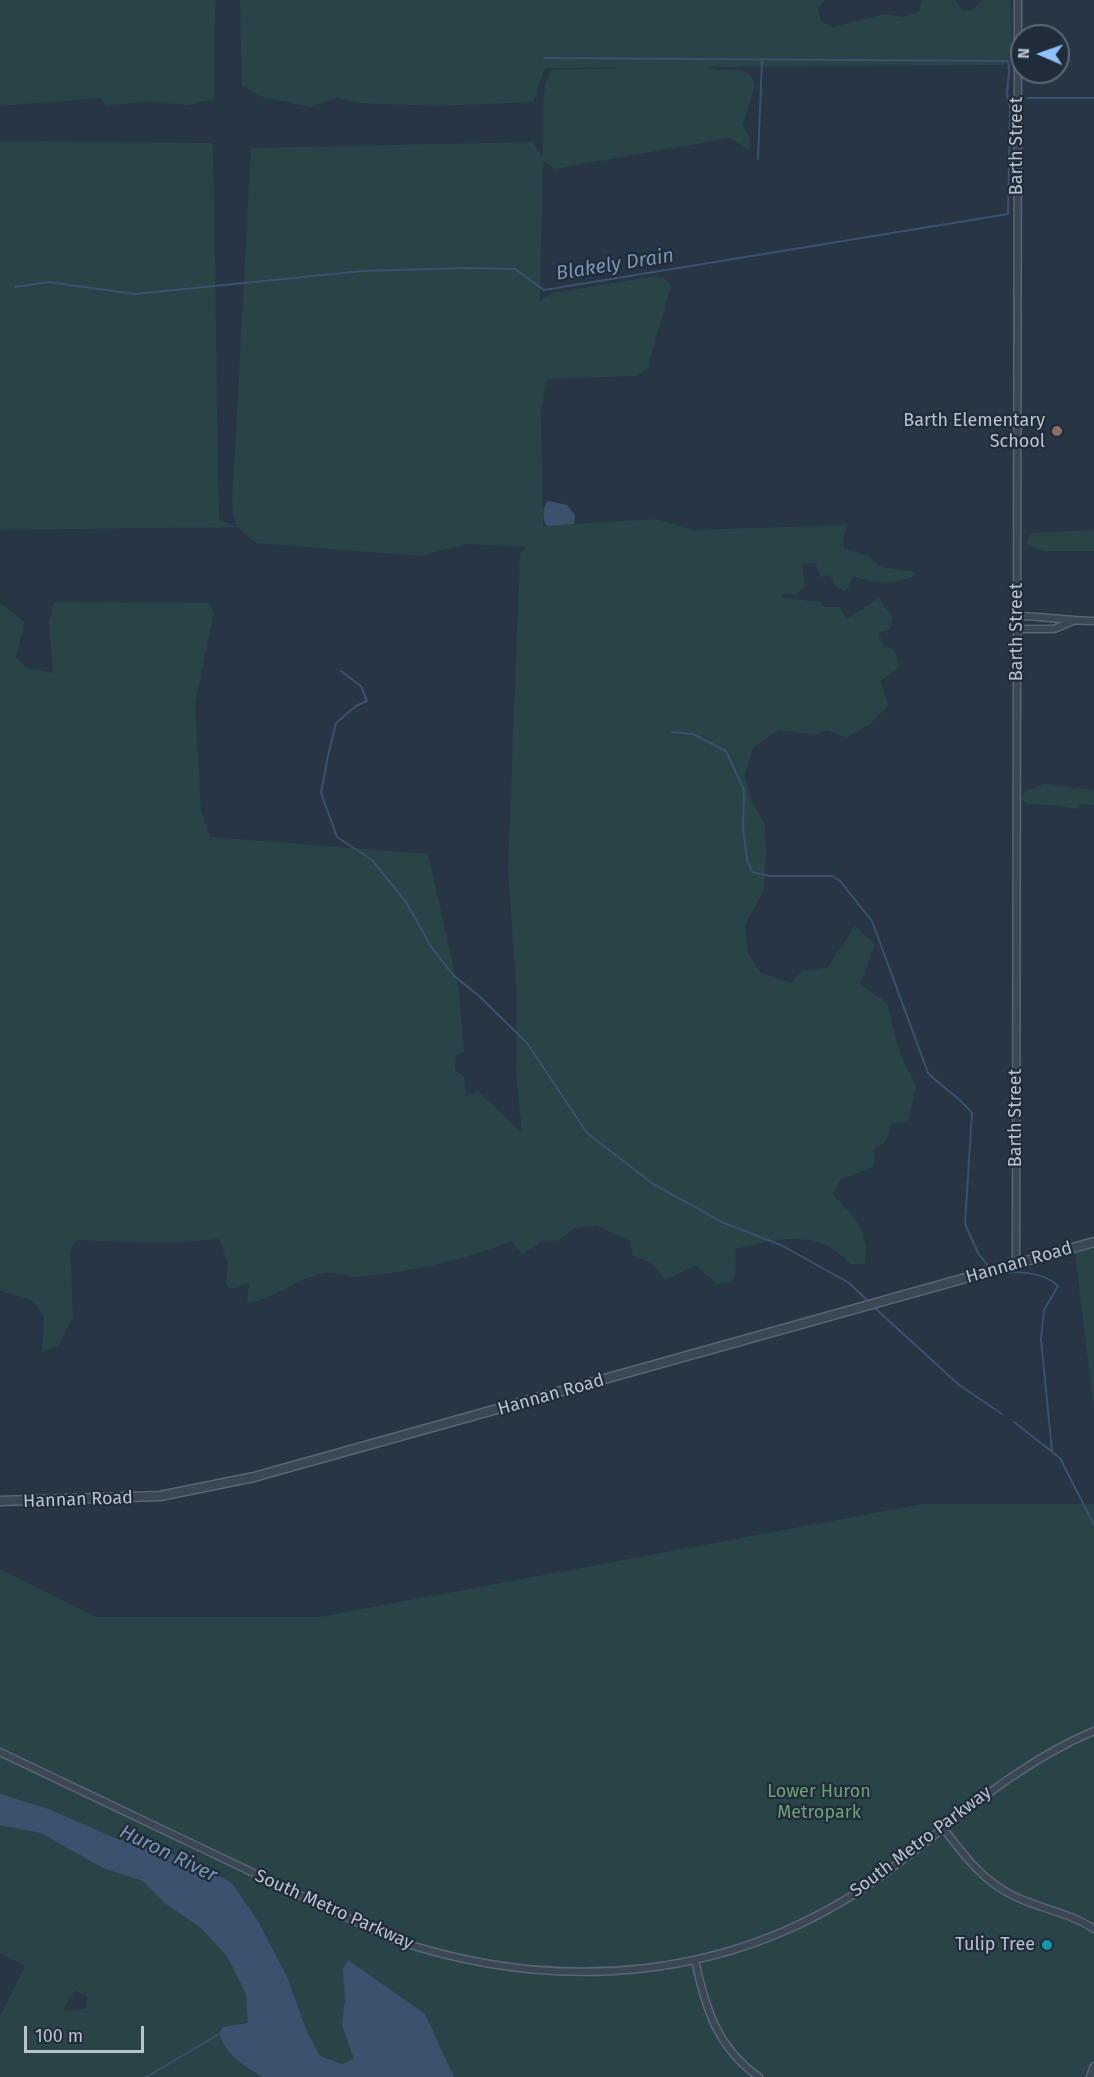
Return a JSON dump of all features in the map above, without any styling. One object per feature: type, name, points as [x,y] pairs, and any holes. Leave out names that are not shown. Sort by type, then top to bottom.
[{"type":"street","name":"Barth Street","points":[[1016,1264],[1017,0]]},
{"type":"street","points":[[1017,616],[1055,616],[1073,621],[1094,621]]},
{"type":"street","points":[[1017,629],[1054,629],[1073,621]]},
{"type":"street","name":"Hannan Road","points":[[0,1502],[160,1496],[243,1480],[1094,1242]]},
{"type":"street","name":"South Metro Parkway","points":[[0,1752],[348,1920],[431,1952],[492,1966],[547,1972],[624,1971],[694,1960],[767,1937],[819,1913],[881,1876],[1014,1773],[1058,1747],[1094,1731]]},
{"type":"street","points":[[943,1828],[992,1884],[1014,1896],[1071,1916],[1094,1929]]},
{"type":"street","points":[[694,1960],[703,1999],[714,2026],[732,2053],[759,2077]]},
{"type":"street","points":[[1090,2077],[1094,2066]]},
{"type":"green space","points":[[0,0],[215,0],[214,99],[187,105],[150,101],[106,106],[102,98],[0,106]]},
{"type":"green space","points":[[240,0],[825,0],[818,9],[821,22],[833,27],[884,14],[903,17],[919,12],[922,0],[955,0],[963,11],[974,9],[982,0],[1011,0],[1010,58],[1004,65],[709,67],[742,71],[752,77],[755,85],[743,125],[750,139],[749,150],[730,138],[554,169],[543,160],[540,301],[552,293],[656,276],[664,278],[671,286],[647,370],[636,376],[547,379],[541,411],[543,526],[656,519],[694,530],[847,525],[843,539],[844,548],[868,556],[881,567],[915,572],[914,576],[891,582],[869,581],[854,576],[846,591],[836,587],[830,575],[821,577],[815,563],[802,564],[805,587],[795,595],[784,593],[781,598],[821,602],[825,607],[840,607],[847,619],[879,598],[892,617],[890,630],[878,632],[884,646],[895,650],[899,667],[881,681],[888,706],[869,725],[846,738],[827,730],[814,735],[779,730],[753,748],[745,775],[750,798],[765,824],[766,851],[764,890],[745,925],[748,953],[761,973],[791,983],[802,971],[827,968],[855,926],[875,944],[860,984],[887,1003],[900,1054],[916,1085],[909,1120],[892,1124],[885,1142],[875,1148],[874,1167],[841,1179],[833,1194],[853,1217],[863,1233],[865,1264],[850,1264],[837,1252],[810,1240],[781,1240],[735,1249],[736,1271],[732,1282],[717,1284],[695,1265],[666,1280],[652,1263],[633,1256],[630,1241],[595,1225],[573,1229],[558,1241],[541,1242],[522,1254],[511,1241],[456,1260],[414,1269],[355,1277],[328,1273],[307,1279],[258,1301],[247,1303],[249,1283],[230,1289],[226,1283],[228,1264],[219,1238],[165,1243],[76,1240],[70,1251],[73,1316],[59,1345],[42,1352],[44,1316],[32,1300],[0,1291],[0,603],[25,622],[16,657],[26,668],[53,673],[49,622],[54,602],[209,603],[214,613],[195,703],[201,811],[211,837],[428,854],[459,991],[464,1052],[455,1056],[455,1070],[464,1076],[466,1097],[478,1091],[522,1133],[516,1074],[517,1000],[508,869],[520,554],[526,547],[467,544],[420,556],[256,543],[237,527],[0,530],[0,141],[213,143],[219,519],[236,527],[232,506],[251,148],[533,142],[542,157],[543,98],[552,70],[633,68],[545,68],[533,102],[437,106],[361,103],[337,98],[311,107],[263,97],[242,86]]},
{"type":"green space","points":[[1094,530],[1094,551],[1043,551],[1026,544],[1031,533]]},
{"type":"green space","points":[[1044,784],[1071,787],[1074,790],[1078,788],[1094,790],[1094,805],[1081,804],[1078,809],[1026,804],[1022,798],[1024,792]]},
{"type":"green space","points":[[1094,1248],[1094,1409],[1075,1253]]},
{"type":"green space","name":"Lower Huron Metropark","points":[[923,1504],[1094,1504],[1094,2077],[0,2077],[0,2016],[25,1966],[0,1953],[0,1569],[96,1617],[319,1617]],"holes":[[[75,1990],[87,1997],[86,2009],[63,2011]]]},
{"type":"water","points":[[548,501],[567,505],[575,515],[574,524],[547,526],[543,514]]},
{"type":"water","name":"Huron River","points":[[0,1794],[49,1809],[117,1839],[188,1859],[232,1883],[258,1921],[287,1977],[308,2034],[320,2056],[342,2064],[354,2059],[342,2025],[345,2002],[343,1968],[348,1960],[425,2014],[454,2077],[263,2077],[256,2073],[231,2053],[219,2033],[223,2027],[248,2023],[246,1994],[227,1956],[201,1928],[166,1904],[143,1881],[103,1868],[41,1833],[0,1825]]},
{"type":"waterway","name":"Blakely Drain","points":[[15,287],[48,282],[135,294],[363,271],[466,268],[515,269],[544,290],[1008,214],[1010,107],[1007,96],[1008,61],[544,58]]},
{"type":"waterway","points":[[758,159],[762,60]]},
{"type":"waterway","name":"Blakely Drain","points":[[1028,98],[1094,98]]},
{"type":"waterway","points":[[341,671],[361,686],[367,701],[356,706],[336,723],[328,756],[321,793],[337,837],[372,860],[406,902],[432,948],[454,976],[478,995],[527,1043],[587,1133],[653,1184],[724,1223],[781,1245],[849,1283],[867,1300]]},
{"type":"waterway","points":[[672,732],[693,734],[726,751],[744,790],[743,827],[747,860],[752,872],[770,876],[832,876],[840,881],[872,921],[928,1073],[972,1113],[965,1224],[978,1253],[988,1266]]},
{"type":"waterway","points":[[995,1276],[1019,1272],[1028,1273],[1052,1281],[1058,1286],[1044,1310],[1041,1339],[1052,1451]]},
{"type":"waterway","points":[[876,1309],[958,1384],[1002,1414]]},
{"type":"waterway","points":[[1014,1422],[1060,1458],[1094,1525]]},
{"type":"waterway","points":[[146,2077],[221,2033]]},
{"type":"place","name":"Barth Elementary School","points":[[1057,431]]},
{"type":"place","name":"Tulip Tree","points":[[1047,1945]]}]
